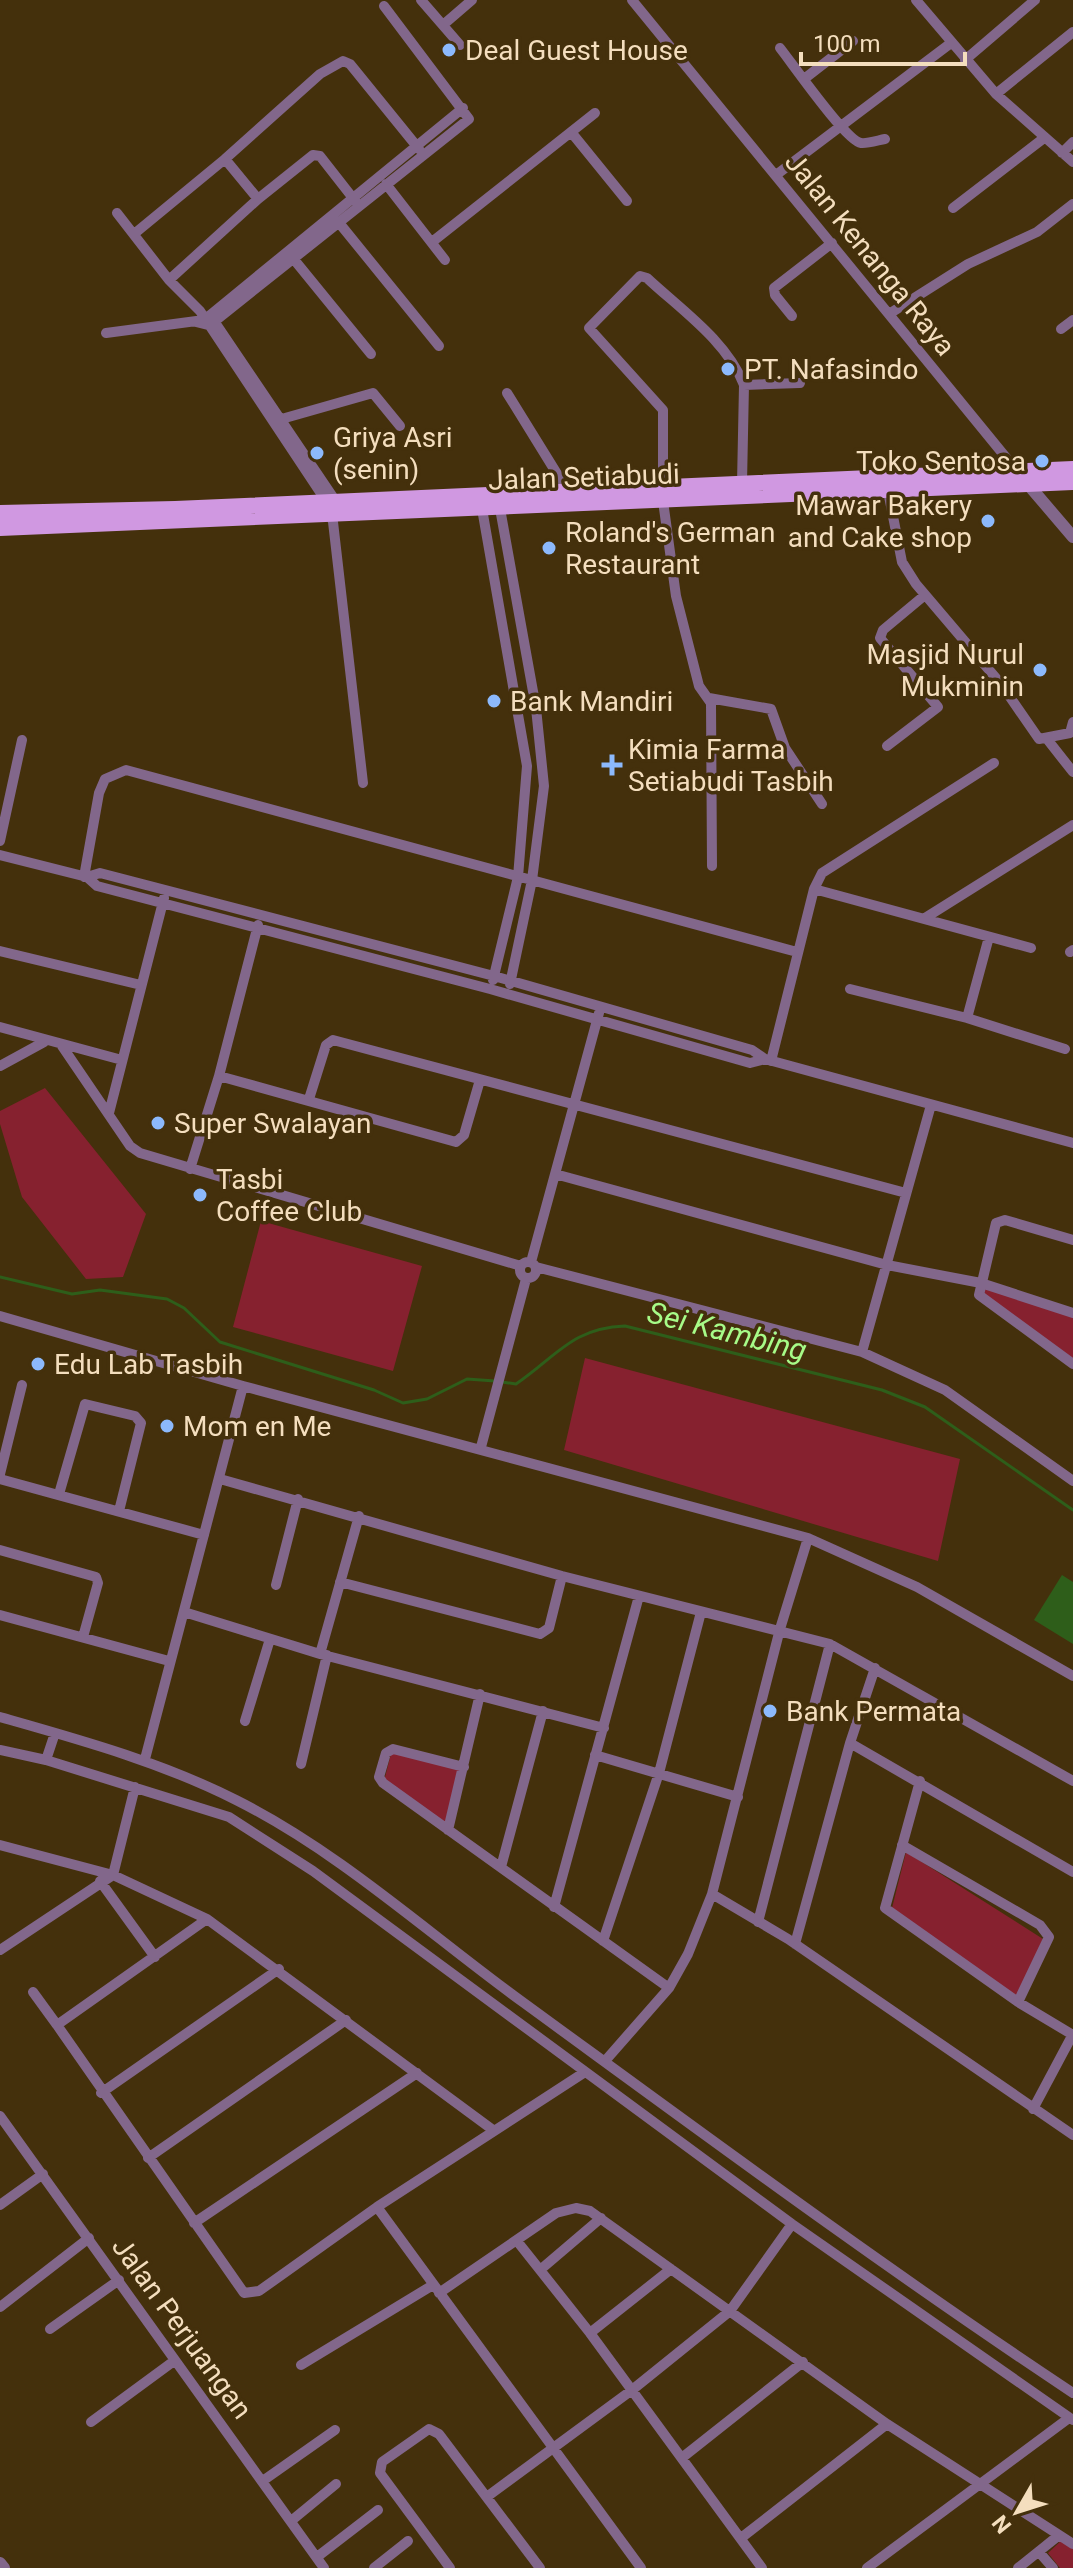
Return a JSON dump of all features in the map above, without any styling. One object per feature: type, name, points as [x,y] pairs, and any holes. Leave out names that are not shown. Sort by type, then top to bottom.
[{"type":"main road","name":"Jalan Setiabudi","points":[[498,499],[888,491],[1023,478],[1073,469]]},
{"type":"main road","name":"Jalan Setiabudi","points":[[0,528],[333,511],[480,501],[567,490],[662,494],[742,483],[1023,478],[1073,482]]},
{"type":"main road","name":"Jalan Setiabudi","points":[[0,513],[333,511]]},
{"type":"street","points":[[421,0],[460,45]]},
{"type":"street","points":[[443,25],[472,0]]},
{"type":"street","name":"Jalan Kenanga Raya","points":[[632,0],[1073,537]]},
{"type":"street","points":[[916,0],[996,94],[1073,162]]},
{"type":"street","points":[[965,60],[1035,0]]},
{"type":"street","points":[[106,333],[205,319],[340,224],[386,184],[463,108],[384,6]]},
{"type":"street","points":[[996,94],[1073,32]]},
{"type":"street","points":[[804,79],[853,41]]},
{"type":"street","points":[[776,175],[951,43]]},
{"type":"street","points":[[780,48],[840,125],[860,143],[885,139]]},
{"type":"street","points":[[134,234],[225,159],[320,74],[343,61],[350,64],[419,150]]},
{"type":"street","points":[[432,242],[595,113]]},
{"type":"street","points":[[571,132],[627,201]]},
{"type":"street","points":[[953,208],[1044,138]]},
{"type":"street","points":[[1062,153],[1073,142]]},
{"type":"street","points":[[205,319],[352,197],[419,150]]},
{"type":"street","points":[[169,280],[258,199],[315,154],[320,156],[359,207]]},
{"type":"street","points":[[225,159],[258,199]]},
{"type":"street","points":[[386,184],[445,260]]},
{"type":"street","points":[[889,314],[968,264],[1037,232],[1073,204]]},
{"type":"street","points":[[117,213],[169,280],[205,319],[277,420],[333,511],[363,783]]},
{"type":"street","points":[[340,224],[439,346]]},
{"type":"street","points":[[792,316],[775,295],[774,288],[832,243]]},
{"type":"street","points":[[286,250],[371,354]]},
{"type":"street","points":[[712,866],[709,698],[699,686],[676,596],[662,494],[661,405],[591,331],[590,325],[638,278],[645,277],[714,340],[735,367],[744,385],[742,483]]},
{"type":"street","points":[[1061,329],[1073,320]]},
{"type":"street","points":[[744,385],[800,383]]},
{"type":"street","points":[[277,420],[373,393],[400,426]]},
{"type":"street","points":[[507,393],[567,490]]},
{"type":"street","points":[[888,491],[899,554],[925,595],[1001,684],[1039,739],[1070,733],[1073,722]]},
{"type":"street","points":[[498,499],[536,708],[544,786],[532,880],[507,994]]},
{"type":"street","points":[[480,501],[520,711],[527,766],[518,877],[490,989]]},
{"type":"street","points":[[887,746],[938,707],[880,638],[883,630],[925,595]]},
{"type":"street","points":[[511,666],[527,663]]},
{"type":"street","points":[[709,698],[771,709],[785,748],[822,804]]},
{"type":"street","points":[[520,711],[536,708]]},
{"type":"street","points":[[1047,739],[1073,772]]},
{"type":"street","points":[[0,841],[22,740]]},
{"type":"street","points":[[768,1060],[814,889],[825,871],[994,763]]},
{"type":"street","points":[[86,877],[99,793],[105,779],[126,770],[797,952]]},
{"type":"street","points":[[925,918],[1073,825]]},
{"type":"street","points":[[0,855],[86,877],[97,886],[490,989],[750,1063],[768,1060]]},
{"type":"street","points":[[86,877],[100,873],[494,976],[752,1050],[768,1060],[1073,1143]]},
{"type":"street","points":[[814,889],[1031,948]]},
{"type":"street","points":[[109,1113],[166,891]]},
{"type":"street","points":[[190,1169],[219,1076],[260,915]]},
{"type":"street","points":[[967,1018],[989,937]]},
{"type":"street","points":[[0,951],[141,985]]},
{"type":"street","points":[[850,989],[967,1018],[1065,1049]]},
{"type":"street","points":[[481,1447],[526,1279],[533,1278],[530,1265],[601,1006]]},
{"type":"street","points":[[0,1027],[44,1042],[122,1060]]},
{"type":"street","points":[[309,1099],[326,1045],[333,1040],[906,1193]]},
{"type":"street","points":[[0,1066],[44,1042]]},
{"type":"street","points":[[62,1046],[134,1150],[190,1169],[530,1265],[862,1352],[945,1390],[1073,1481]]},
{"type":"street","points":[[219,1076],[456,1142],[464,1135],[480,1080]]},
{"type":"street","points":[[862,1352],[931,1105]]},
{"type":"street","points":[[555,1174],[887,1265],[981,1283],[1073,1313]]},
{"type":"street","points":[[1073,1240],[999,1221],[993,1227],[979,1297],[1073,1364]]},
{"type":"street","points":[[0,1316],[243,1386],[481,1447],[808,1538],[917,1587],[1073,1676]]},
{"type":"street","points":[[22,1385],[0,1476],[204,1535]]},
{"type":"street","points":[[145,1759],[243,1386]]},
{"type":"street","points":[[59,1494],[85,1404],[135,1416],[141,1423],[119,1511]]},
{"type":"street","points":[[220,1479],[562,1576],[830,1644],[1073,1781]]},
{"type":"street","points":[[276,1585],[298,1499]]},
{"type":"street","points":[[301,1764],[323,1654],[359,1516]]},
{"type":"street","points":[[605,2061],[669,1988],[688,1954],[712,1894],[780,1629],[808,1538]]},
{"type":"street","points":[[0,1550],[96,1577],[98,1583],[83,1637]]},
{"type":"street","points":[[340,1582],[540,1634],[549,1628],[562,1576]]},
{"type":"street","points":[[554,1907],[639,1596]]},
{"type":"street","points":[[184,1612],[323,1654],[604,1728]]},
{"type":"street","points":[[603,1941],[659,1773],[701,1612]]},
{"type":"street","points":[[0,1615],[169,1661]]},
{"type":"street","points":[[245,1721],[270,1639]]},
{"type":"street","points":[[758,1922],[830,1644]]},
{"type":"street","points":[[795,1944],[850,1743],[875,1668]]},
{"type":"street","points":[[448,1830],[480,1694]]},
{"type":"street","points":[[501,1867],[543,1711]]},
{"type":"street","points":[[0,1717],[145,1759],[237,1800],[320,1851],[524,2003],[961,2319],[1073,2393]]},
{"type":"street","points":[[46,1760],[55,1733]]},
{"type":"street","points":[[850,1743],[1073,1872]]},
{"type":"street","points":[[464,1767],[393,1749],[386,1753],[381,1767],[383,1783],[669,1988]]},
{"type":"street","points":[[0,1750],[46,1760],[229,1817],[313,1871],[792,2224],[1071,2419],[867,2568]]},
{"type":"street","points":[[595,1755],[738,1797]]},
{"type":"street","points":[[920,1781],[885,1908],[1018,2002],[1073,2034],[1033,2109]]},
{"type":"street","points":[[113,1875],[135,1787]]},
{"type":"street","points":[[229,1817],[237,1800]]},
{"type":"street","points":[[0,1845],[113,1875],[207,1919],[279,1969],[493,2130]]},
{"type":"street","points":[[902,1845],[1040,1925],[1047,1933],[1049,1937],[1018,2002]]},
{"type":"street","points":[[0,1950],[113,1875]]},
{"type":"street","points":[[100,1881],[155,1957]]},
{"type":"street","points":[[712,1894],[795,1944],[1073,2135]]},
{"type":"street","points":[[57,2025],[207,1919]]},
{"type":"street","points":[[101,2093],[279,1969]]},
{"type":"street","points":[[33,1992],[242,2292],[251,2295],[377,2207],[585,2072]]},
{"type":"street","points":[[512,2019],[524,2003]]},
{"type":"street","points":[[148,2158],[346,2020]]},
{"type":"street","points":[[194,2223],[417,2073]]},
{"type":"street","points":[[668,2132],[678,2115]]},
{"type":"street","name":"Jalan Perjuangan","points":[[0,2116],[174,2361],[264,2480],[324,2568]]},
{"type":"street","points":[[0,2205],[43,2174]]},
{"type":"street","points":[[377,2207],[641,2568]]},
{"type":"street","points":[[301,2365],[517,2241],[556,2213],[576,2208],[601,2218],[887,2424],[1073,2544]]},
{"type":"street","points":[[540,2270],[601,2218]]},
{"type":"street","points":[[488,2496],[632,2390],[730,2311],[792,2224]]},
{"type":"street","points":[[0,2307],[89,2238]]},
{"type":"street","points":[[517,2241],[683,2457],[762,2568]]},
{"type":"street","points":[[590,2333],[671,2269]]},
{"type":"street","points":[[50,2329],[119,2280]]},
{"type":"street","points":[[951,2335],[961,2319]]},
{"type":"street","points":[[91,2422],[174,2361]]},
{"type":"street","points":[[683,2457],[803,2362]]},
{"type":"street","points":[[741,2538],[887,2424]]},
{"type":"street","points":[[264,2480],[335,2430]]},
{"type":"street","points":[[450,2568],[382,2477],[380,2466],[425,2431],[432,2430],[488,2496],[540,2568]]},
{"type":"street","points":[[291,2521],[336,2484]]},
{"type":"street","points":[[317,2557],[378,2510]]},
{"type":"street","points":[[1018,2568],[1058,2536]]},
{"type":"street","points":[[374,2568],[408,2541]]},
{"type":"street","points":[[1039,2552],[1053,2568]]},
{"type":"street","points":[[0,2563],[4,2568]]},
{"type":"shaded area","points":[[45,1088],[146,1214],[123,1277],[86,1279],[22,1197],[0,1124],[0,1111]]},
{"type":"shaded area","points":[[261,1221],[422,1266],[393,1371],[233,1327]]},
{"type":"shaded area","points":[[982,1284],[1073,1314],[1073,1361],[980,1294]]},
{"type":"shaded area","points":[[585,1358],[960,1459],[938,1561],[564,1450]]},
{"type":"shaded area","points":[[1062,1575],[1073,1582],[1073,1644],[1034,1620]]},
{"type":"shaded area","points":[[392,1750],[462,1768],[448,1829],[384,1781]]},
{"type":"shaded area","points":[[906,1852],[1043,1939],[1017,1998],[891,1912]]},
{"type":"shaded area","points":[[1062,2540],[1073,2546],[1073,2568],[1060,2568],[1048,2553]]},
{"type":"waterway","name":"Sei Kambing","points":[[0,1277],[72,1294],[100,1290],[167,1299],[184,1308],[220,1342],[374,1390],[403,1403],[427,1399],[467,1379],[495,1381]]},
{"type":"waterway","name":"Sei Kambing","points":[[502,1382],[516,1384],[566,1345],[591,1332],[625,1326],[882,1390],[925,1407],[1073,1510]]},
{"type":"place","name":"Deal Guest House","points":[[449,50]]},
{"type":"place","name":"PT. Nafasindo","points":[[728,369]]},
{"type":"place","name":"Griya Asri (senin)","points":[[317,453]]},
{"type":"place","name":"Toko Sentosa","points":[[1042,461]]},
{"type":"place","name":"Mawar Bakery and Cake shop","points":[[988,521]]},
{"type":"place","name":"Roland's German Restaurant","points":[[549,548]]},
{"type":"place","name":"Masjid Nurul Mukminin","points":[[1040,670]]},
{"type":"place","name":"Bank Mandiri","points":[[494,701]]},
{"type":"place","name":"Kimia Farma Setiabudi Tasbih","points":[[612,765]]},
{"type":"place","name":"Super Swalayan","points":[[158,1123]]},
{"type":"place","name":"Tasbi Coffee Club","points":[[200,1195]]},
{"type":"place","name":"Edu Lab Tasbih","points":[[38,1364]]},
{"type":"place","name":"Mom en Me","points":[[167,1426]]},
{"type":"place","name":"Bank Permata","points":[[770,1711]]}]
